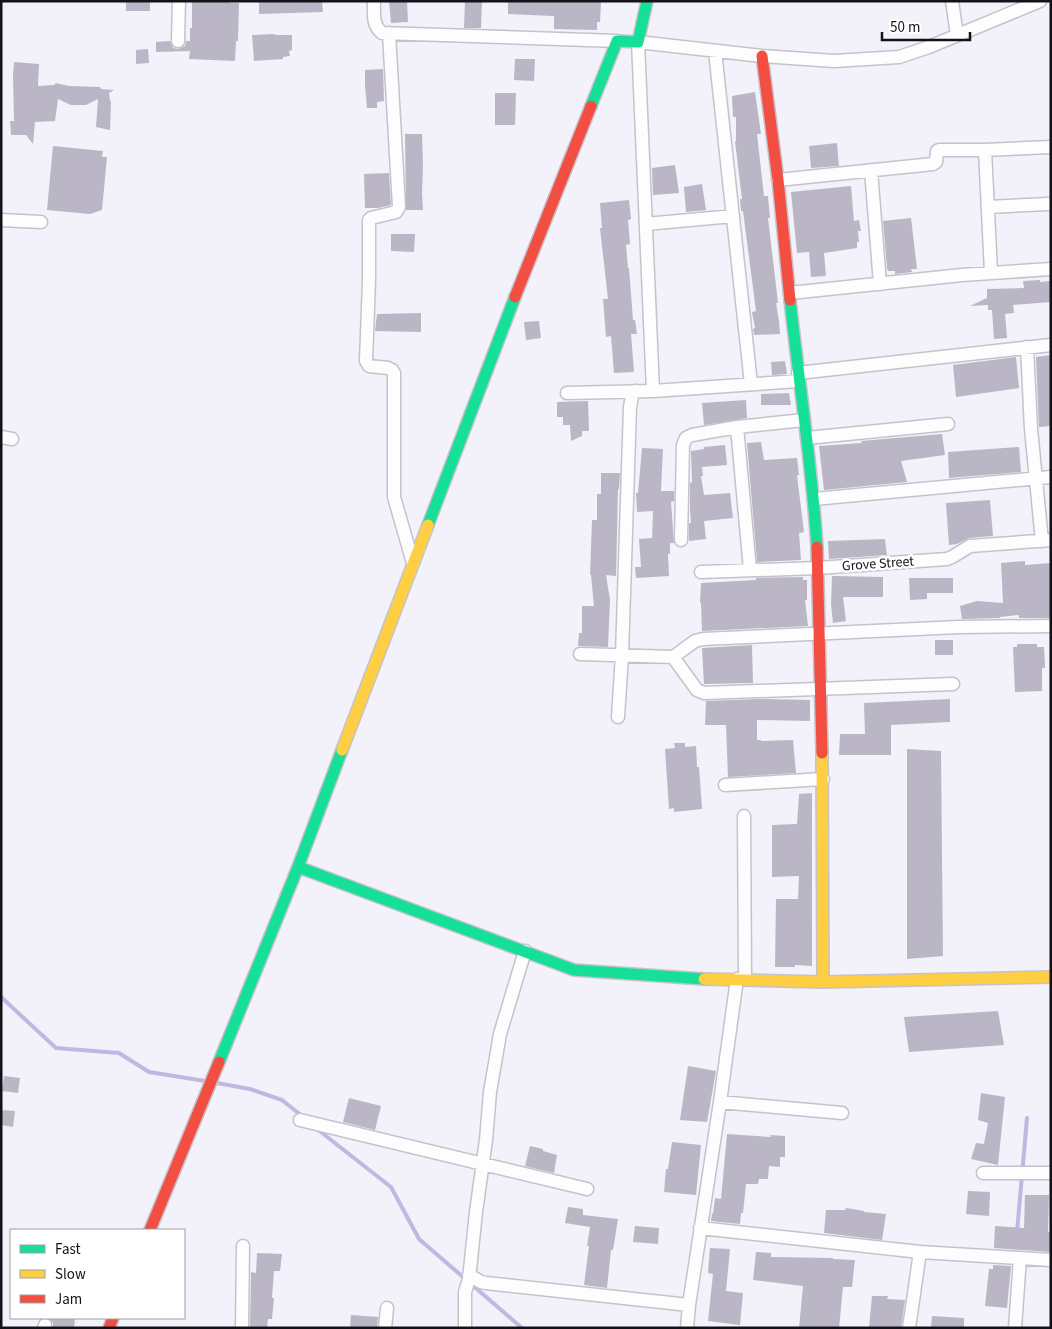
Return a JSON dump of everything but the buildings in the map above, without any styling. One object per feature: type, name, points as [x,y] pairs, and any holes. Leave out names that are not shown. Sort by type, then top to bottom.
[{"type":"street","points":[[178,41],[179,1]]},
{"type":"street","points":[[374,1],[374,22],[382,33],[389,34],[638,42],[762,56],[834,61],[899,57],[958,35],[1020,5],[1040,1]]},
{"type":"street","points":[[647,1],[638,42],[653,391]]},
{"type":"street","points":[[952,1],[958,35]]},
{"type":"street","points":[[389,34],[399,207],[396,212],[369,220],[366,361],[369,366],[388,368],[394,373],[394,497],[413,563]]},
{"type":"street","points":[[150,1229],[298,867],[536,242],[617,41]]},
{"type":"street","points":[[715,51],[751,384]]},
{"type":"street","points":[[762,56],[814,499],[818,568],[823,779],[823,982]]},
{"type":"street","points":[[778,180],[933,164],[936,162],[938,150],[1051,147]]},
{"type":"street","points":[[985,150],[991,273]]},
{"type":"street","points":[[872,170],[880,284]]},
{"type":"street","points":[[988,207],[1048,204]]},
{"type":"street","points":[[646,224],[733,216]]},
{"type":"street","points":[[1,220],[41,222]]},
{"type":"street","points":[[790,293],[962,275],[1051,269]]},
{"type":"street","points":[[567,393],[635,392],[751,384],[1051,345]]},
{"type":"street","points":[[1027,347],[1031,429],[1036,479],[1046,541]]},
{"type":"street","points":[[618,717],[622,655],[630,407],[632,396],[635,392]]},
{"type":"street","points":[[680,540],[683,445],[686,438],[692,435],[737,427],[804,420]]},
{"type":"street","points":[[807,438],[948,424]]},
{"type":"street","points":[[737,427],[750,570]]},
{"type":"street","points":[[814,499],[1051,477]]},
{"type":"street","name":"Grove Street","points":[[700,572],[818,568],[947,559],[970,546],[1046,541]]},
{"type":"street","points":[[580,654],[673,657],[695,642],[703,639],[1051,626]]},
{"type":"street","points":[[673,657],[697,690],[704,693],[953,684]]},
{"type":"street","points":[[725,785],[823,779]]},
{"type":"street","points":[[688,1328],[689,1305],[700,1228],[741,979],[744,816]]},
{"type":"street","points":[[298,867],[574,970],[704,979],[823,982],[1051,977]]},
{"type":"street","points":[[465,1328],[465,1292],[469,1277],[495,1060],[500,1034],[525,952]]},
{"type":"street","points":[[720,1102],[842,1113]]},
{"type":"street","points":[[300,1120],[587,1189]]},
{"type":"street","points":[[983,1173],[1051,1172]]},
{"type":"street","points":[[700,1228],[920,1252],[1051,1260]]},
{"type":"street","points":[[242,1328],[243,1246]]},
{"type":"street","points":[[909,1328],[920,1252]]},
{"type":"street","points":[[1015,1328],[1020,1258]]},
{"type":"street","points":[[469,1277],[486,1283],[689,1305]]},
{"type":"street","points":[[384,1328],[387,1308]]},
{"type":"waterway","points":[[1,997],[56,1048],[119,1053],[149,1072],[205,1081]]},
{"type":"waterway","points":[[217,1083],[250,1089],[282,1100],[302,1116]]},
{"type":"waterway","points":[[1017,1232],[1027,1118]]},
{"type":"waterway","points":[[317,1129],[391,1187],[419,1239],[522,1328]]},
{"type":"traffic: fast","points":[[591,106],[617,41],[638,42],[647,1]]},
{"type":"traffic: fast","points":[[428,525],[515,297]]},
{"type":"traffic: fast","points":[[790,300],[809,455],[817,547]]},
{"type":"traffic: fast","points":[[219,1062],[298,867],[342,750]]},
{"type":"traffic: fast","points":[[298,867],[574,970],[704,979]]},
{"type":"traffic: slow","points":[[342,750],[428,525]]},
{"type":"traffic: slow","points":[[822,753],[823,982]]},
{"type":"traffic: slow","points":[[704,979],[823,982],[1051,977]]},
{"type":"traffic: jam","points":[[762,56],[778,180],[790,300]]},
{"type":"traffic: jam","points":[[515,297],[591,106]]},
{"type":"traffic: jam","points":[[817,547],[822,753]]},
{"type":"traffic: jam","points":[[150,1229],[219,1062]]},
{"type":"traffic: jam","points":[[109,1328],[113,1319]]}]
